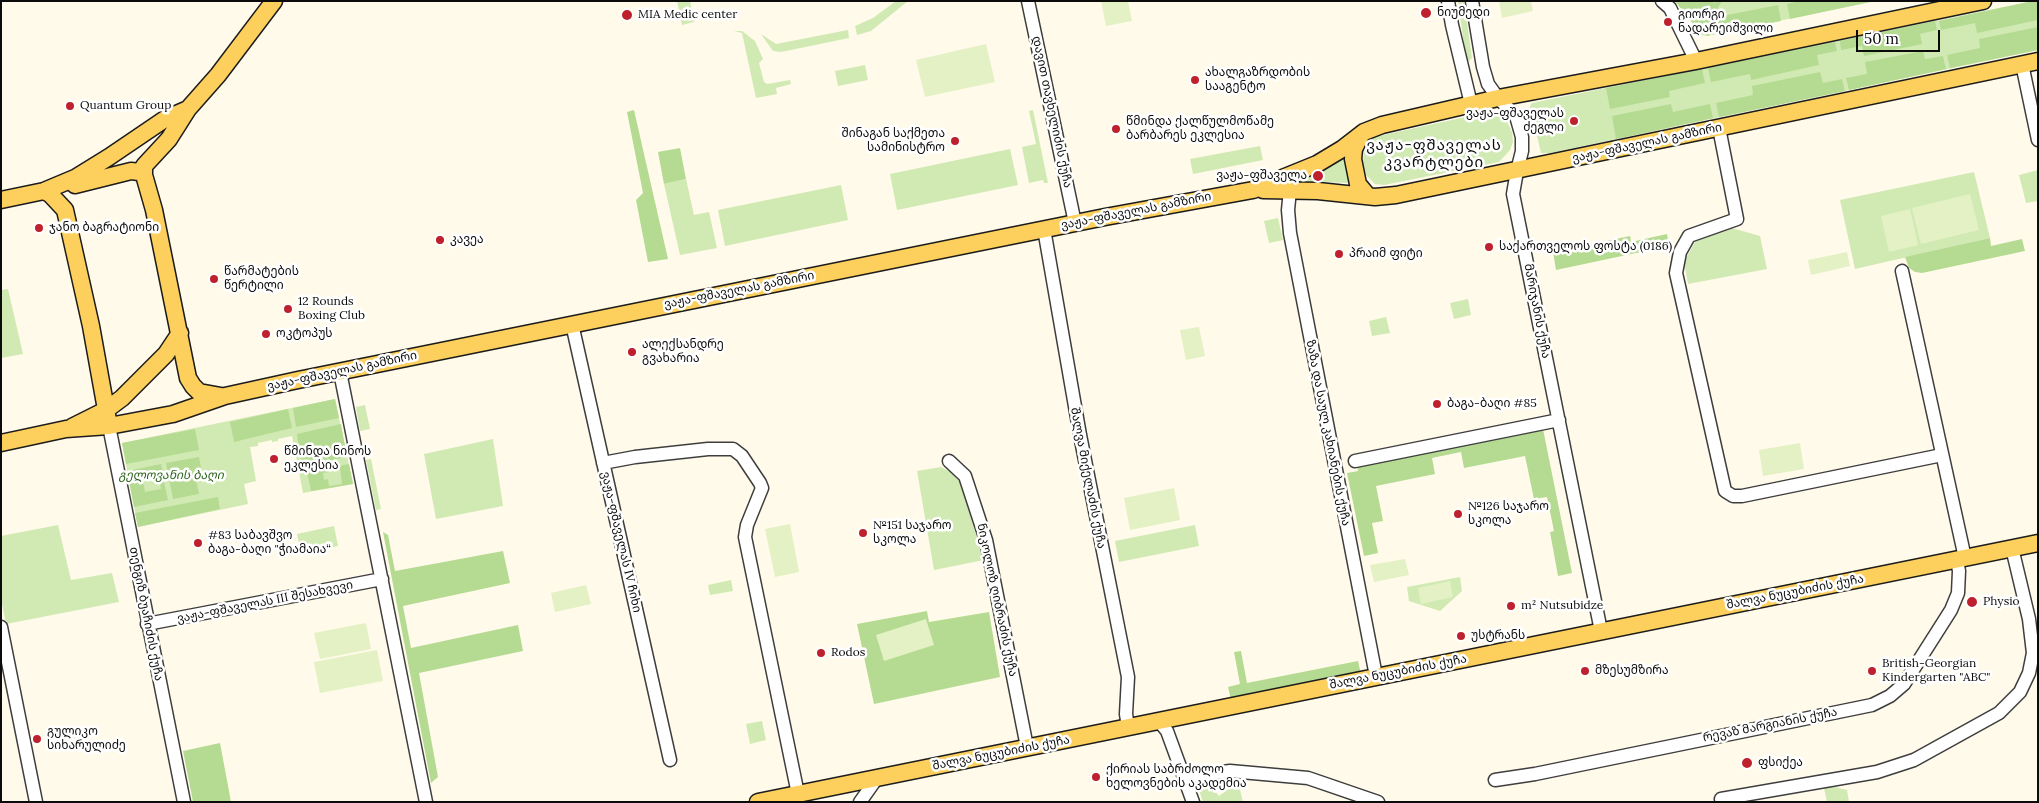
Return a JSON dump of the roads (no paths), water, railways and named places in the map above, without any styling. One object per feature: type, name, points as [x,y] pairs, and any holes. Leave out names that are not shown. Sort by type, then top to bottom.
[{"type":"main road","name":"ვაჟა-ფშაველას გამზირი","points":[[1254,190],[1317,164],[1342,149],[1363,133],[1382,125],[1498,98],[1696,61],[1983,1]]},
{"type":"main road","points":[[1,200],[131,172],[139,172],[144,175],[145,165],[169,139],[188,109],[218,75],[267,4]]},
{"type":"main road","name":"ვაჟა-ფშაველას გამზირი","points":[[1,443],[66,429],[109,426],[173,414],[226,396],[1075,223],[1254,190],[1325,191],[1368,196],[1396,195],[2030,63]]},
{"type":"main road","points":[[44,191],[75,178],[120,150],[165,118],[188,109]]},
{"type":"main road","points":[[1363,133],[1354,149],[1353,159],[1358,184],[1368,196]]},
{"type":"main road","name":"ვაჟა-ფშაველას გამზირი","points":[[144,175],[154,210],[188,378],[192,386],[200,392],[226,396]]},
{"type":"main road","points":[[44,191],[50,194],[64,210],[91,326],[109,426]]},
{"type":"main road","points":[[66,429],[106,410],[133,388],[166,354],[180,333]]},
{"type":"main road","name":"შალვა ნუცუბიძის ქუჩა","points":[[758,802],[2038,543]]},
{"type":"street","name":"დავით თავხელიძის ქუჩა","points":[[1028,1],[1075,223]]},
{"type":"street","points":[[1448,1],[1471,104]]},
{"type":"street","name":"მარიჯანის ქუჩა","points":[[1472,1],[1483,67],[1488,84],[1519,122],[1523,144],[1516,171],[1513,194],[1601,631]]},
{"type":"street","points":[[1662,1],[1670,8],[1696,61]]},
{"type":"street","points":[[2030,63],[2038,140]]},
{"type":"street","points":[[1463,72],[1483,67]]},
{"type":"street","points":[[1719,128],[1737,219],[1689,236],[1680,252],[1676,273],[1726,490],[1733,496],[1742,496],[1942,455]]},
{"type":"street","name":"ზაზა და საულ კახიანების ქუჩა","points":[[1290,190],[1288,210],[1290,233],[1376,676]]},
{"type":"street","name":"შალვა მიქელაძის ქუჩა","points":[[1044,229],[1080,435],[1128,676],[1126,714],[1128,727]]},
{"type":"street","name":"რევაზ მარგიანის ქუჩა","points":[[1494,780],[1535,774],[1872,705],[1890,696],[1904,684],[1951,610],[1958,593],[1961,559],[1942,455],[1902,271]]},
{"type":"street","name":"ვაჟა-ფშაველას IV ჩიხი","points":[[572,324],[670,760]]},
{"type":"street","points":[[340,372],[426,802]]},
{"type":"street","points":[[1355,461],[1559,420]]},
{"type":"street","name":"თენგიზ ბუაჩიძის ქუჩა","points":[[109,426],[184,802]]},
{"type":"street","points":[[603,463],[635,457],[708,449],[732,449],[742,456],[762,488],[744,536],[798,794]]},
{"type":"street","name":"ნიკოლოზ ღიბრაძის ქუჩა","points":[[950,461],[965,476],[986,540],[1027,747]]},
{"type":"street","points":[[1721,799],[1877,772],[1914,760],[1999,713],[2020,692],[2029,673],[2033,654],[2029,619],[2012,548]]},
{"type":"street","name":"ვაჟა-ფშაველას III შესახვევი","points":[[147,624],[382,579]]},
{"type":"street","points":[[1,627],[36,802]]},
{"type":"street","points":[[1158,720],[1167,731],[1193,802]]},
{"type":"street","points":[[1184,777],[1230,771],[1308,778],[1378,802]]},
{"type":"street","points":[[860,802],[878,778]]},
{"type":"place","name":"ნიუმედი","points":[[1426,13]]},
{"type":"place","name":"MIA Medic center","points":[[627,15]]},
{"type":"place","name":"გიორგი ნადარეიშვილი","points":[[1668,22]]},
{"type":"place","name":"ახალგაზრდობის სააგენტო","points":[[1195,80]]},
{"type":"place","name":"Quantum Group","points":[[70,106]]},
{"type":"place","name":"ვაჟა-ფშაველას ძეგლი","points":[[1574,121]]},
{"type":"place","name":"წმინდა ქალწულმოწამე ბარბარეს ეკლესია","points":[[1116,129]]},
{"type":"place","name":"შინაგან საქმეთა სამინისტრო","points":[[955,141]]},
{"type":"place","name":"ვაჟა-ფშაველა","points":[[1318,176]]},
{"type":"place","name":"ჯანო ბაგრატიონი","points":[[39,228]]},
{"type":"place","name":"კავეა","points":[[440,240]]},
{"type":"place","name":"საქართველოს ფოსტა (0186)","points":[[1489,247]]},
{"type":"place","name":"პრაიმ ფიტი","points":[[1339,254]]},
{"type":"place","name":"წარმატების წერტილი","points":[[214,279]]},
{"type":"place","name":"12 Rounds Boxing Club","points":[[288,309]]},
{"type":"place","name":"ოკტოპუს","points":[[266,334]]},
{"type":"place","name":"ალექსანდრე გვახარია","points":[[632,352]]},
{"type":"place","name":"ბაგა-ბაღი #85","points":[[1437,404]]},
{"type":"place","name":"წმინდა ნინოს ეკლესია","points":[[274,459]]},
{"type":"place","name":"№126 საჯარო სკოლა","points":[[1458,514]]},
{"type":"place","name":"№151 საჯარო სკოლა","points":[[863,533]]},
{"type":"place","name":"#83 საბავშვო ბაგა-ბაღი \"ჭიამაია“","points":[[198,543]]},
{"type":"place","name":"Physio","points":[[1972,602]]},
{"type":"place","name":"m² Nutsubidze","points":[[1511,606]]},
{"type":"place","name":"უსტრანს","points":[[1461,636]]},
{"type":"place","name":"Rodos","points":[[821,653]]},
{"type":"place","name":"მზესუმზირა","points":[[1585,671]]},
{"type":"place","name":"British-Georgian Kindergarten \"ABC\"","points":[[1872,671]]},
{"type":"place","name":"გულიკო სიხარულიძე","points":[[37,739]]},
{"type":"place","name":"ფსიქეა","points":[[1747,763]]},
{"type":"place","name":"ქირიას საბრძოლო ხელოვნების აკადემია","points":[[1096,777]]},
{"type":"district","name":"ვაჟა-ფშაველას კვარტლები","points":[[1434,154]]},
{"type":"park label","name":"გელოვანის ბაღი","points":[[171,476]]}]
